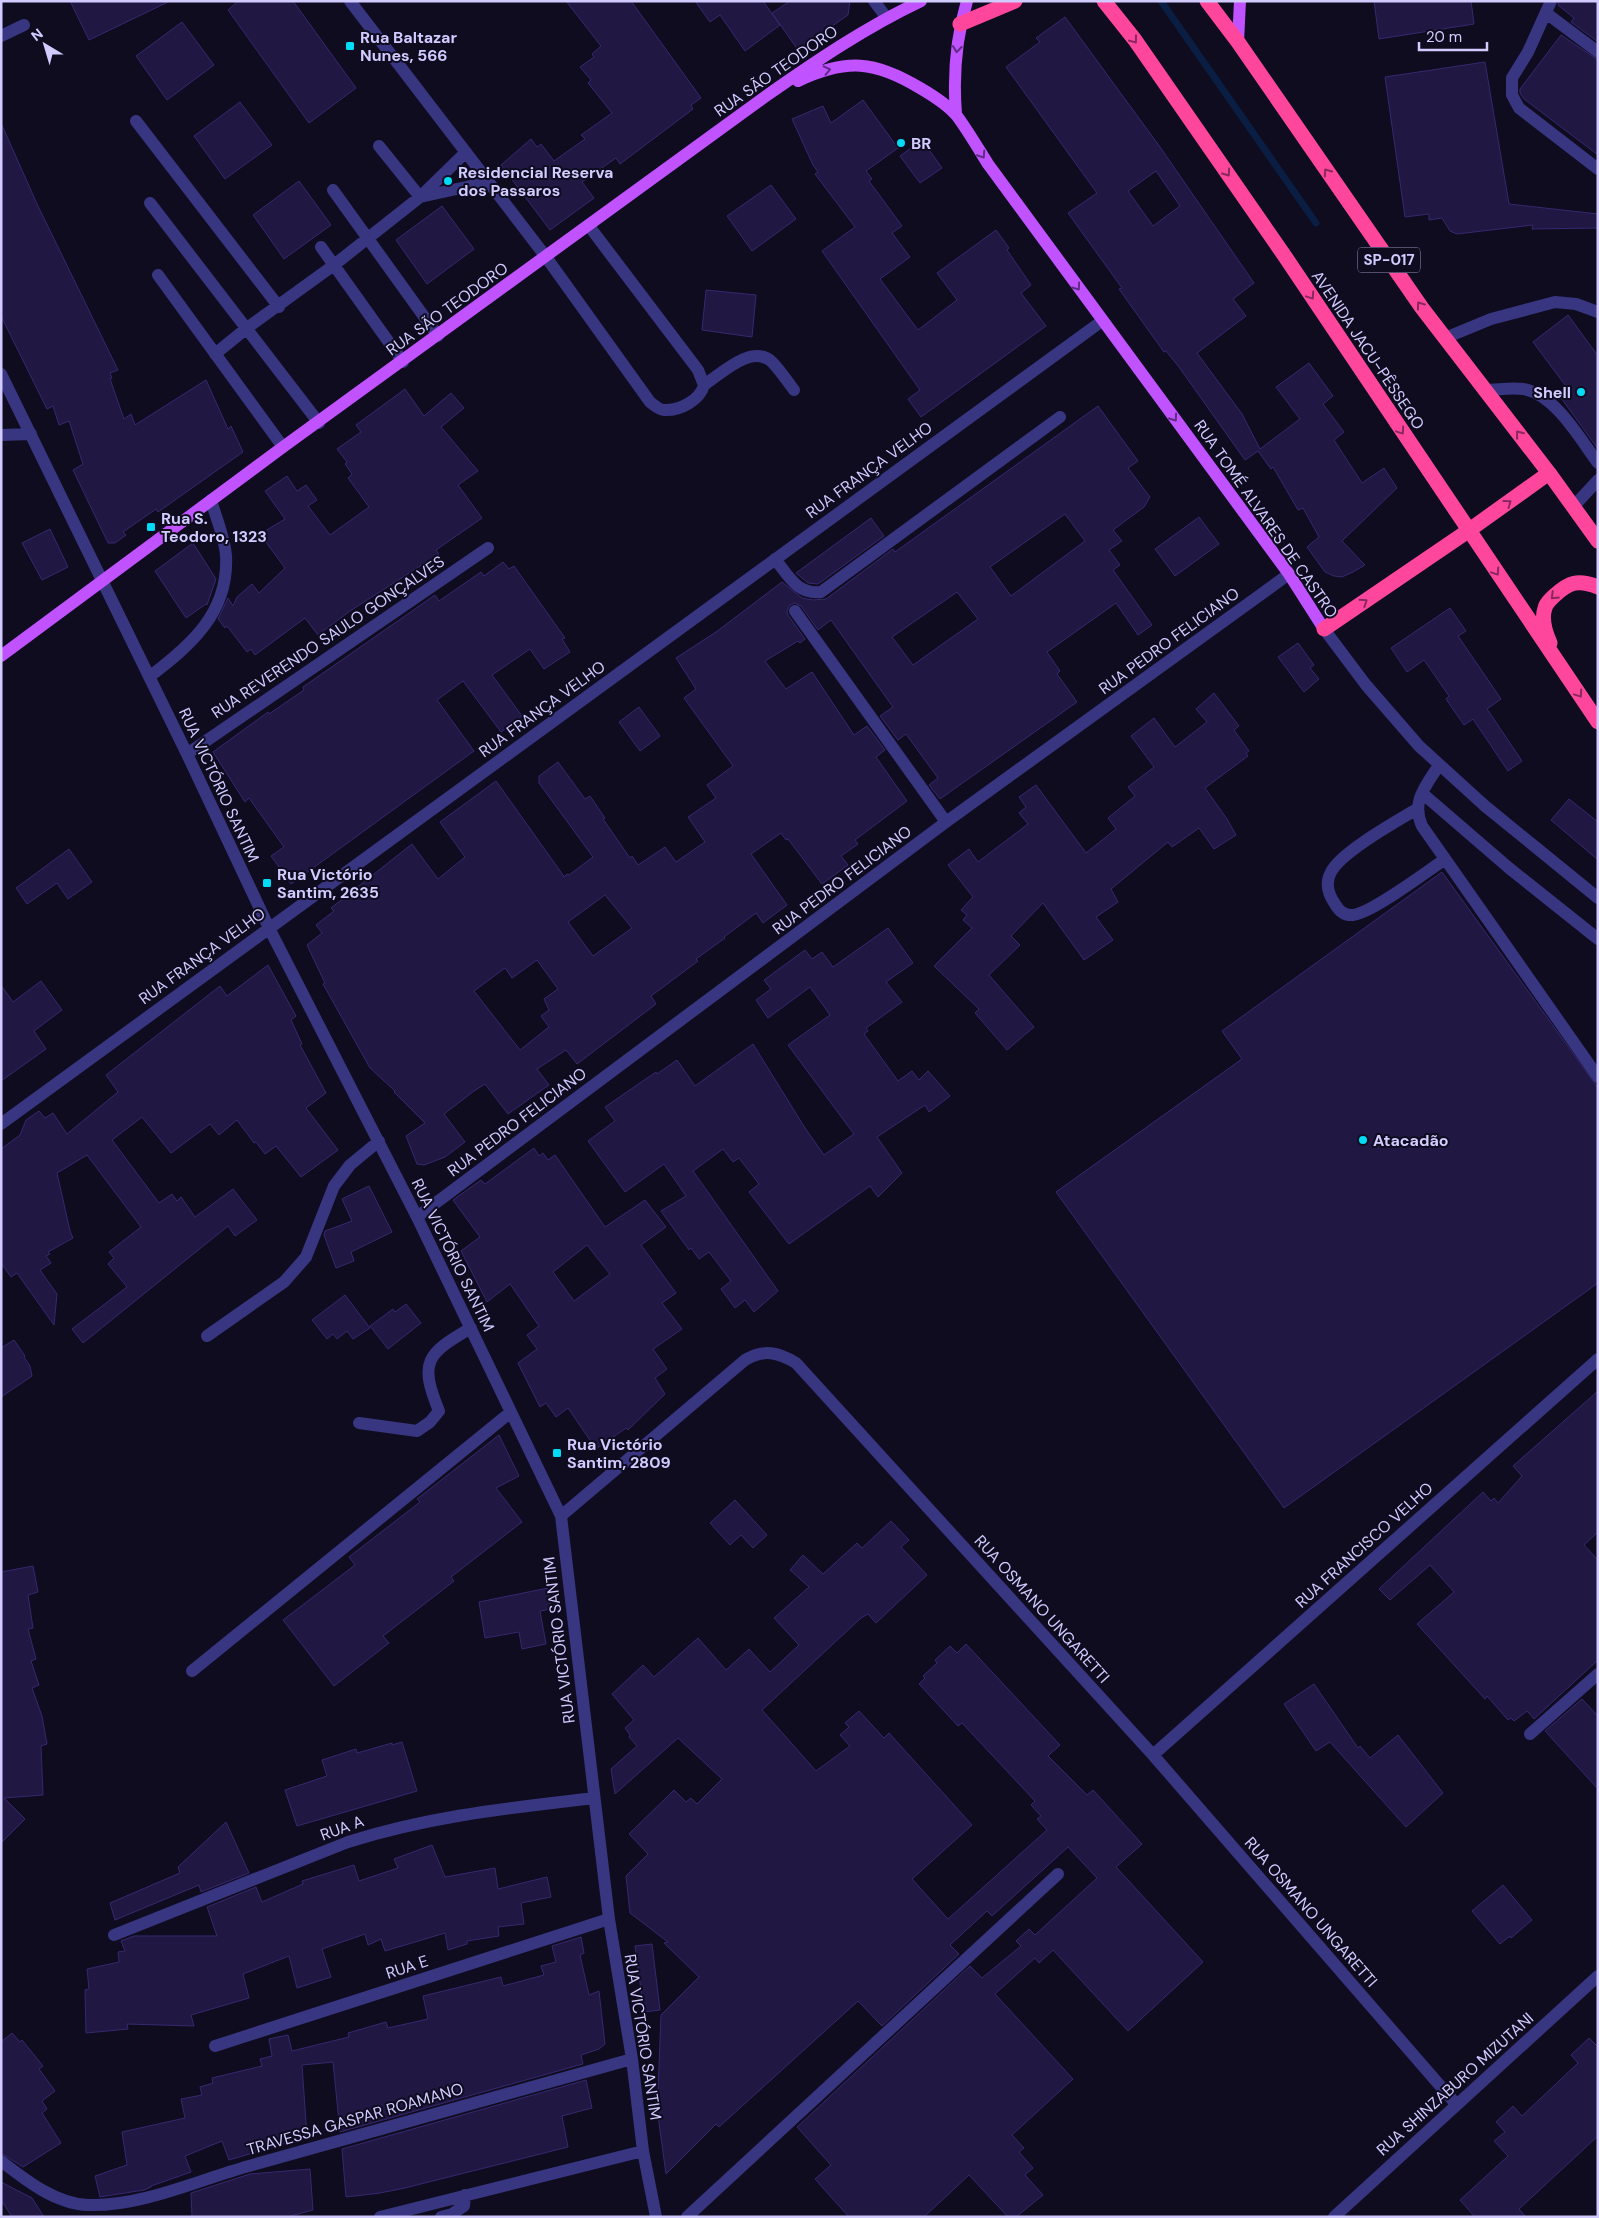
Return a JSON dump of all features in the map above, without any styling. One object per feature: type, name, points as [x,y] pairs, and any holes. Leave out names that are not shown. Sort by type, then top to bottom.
[{"type":"highway","points":[[960,24],[1015,1]]},
{"type":"highway","name":"AVENIDA JACU-PÊSSEGO","points":[[1104,1],[1135,40],[1284,255],[1598,722]]},
{"type":"highway","name":"SP-017","points":[[1207,1],[1238,42],[1422,308],[1549,473],[1598,541]]},
{"type":"highway","points":[[1324,629],[1468,531],[1549,473]]},
{"type":"highway","points":[[1560,666],[1548,638],[1544,622],[1544,609],[1550,600],[1566,585],[1577,582],[1598,587]]},
{"type":"main road","name":"RUA SÃO TEODORO","points":[[1,656],[283,447],[403,362],[766,96],[825,55],[886,17],[921,1]]},
{"type":"main road","name":"RUA TOMÉ ALVARES DE CASTRO","points":[[956,114],[954,87],[960,24],[967,1]]},
{"type":"main road","points":[[1238,42],[1240,1]]},
{"type":"main road","name":"RUA TOMÉ ALVARES DE CASTRO","points":[[766,96],[821,70],[848,65],[876,67],[899,76],[930,94],[956,114],[988,164],[1289,574],[1324,629]]},
{"type":"street","points":[[350,1],[546,257],[650,402],[663,410],[679,408],[702,392],[704,386],[748,357],[762,356],[772,362],[794,390]]},
{"type":"street","points":[[874,1],[886,17]]},
{"type":"street","points":[[1551,1],[1528,52],[1512,78],[1512,95],[1519,108],[1598,169]]},
{"type":"street","points":[[1546,14],[1598,52]]},
{"type":"street","points":[[1,36],[24,25]]},
{"type":"street","points":[[136,121],[278,307]]},
{"type":"street","points":[[379,146],[420,197]]},
{"type":"street","points":[[215,354],[247,328],[334,265],[420,197],[466,152]]},
{"type":"street","points":[[420,197],[489,182]]},
{"type":"street","points":[[334,190],[438,336]]},
{"type":"street","points":[[150,203],[319,423]]},
{"type":"street","points":[[589,226],[698,370],[704,386]]},
{"type":"street","points":[[321,247],[403,362]]},
{"type":"street","points":[[158,274],[283,447]]},
{"type":"street","points":[[1445,338],[1491,319],[1554,302],[1576,304],[1598,312]]},
{"type":"street","name":"RUA FRANÇA VELHO","points":[[1,1124],[1102,320]]},
{"type":"street","name":"RUA VICTÓRIO SANTIM","points":[[1,374],[187,754],[269,928],[417,1217],[560,1516],[608,1919],[632,2059],[643,2151],[656,2217]]},
{"type":"street","points":[[1485,390],[1522,389],[1534,392],[1550,403],[1566,420],[1598,464]]},
{"type":"street","points":[[775,559],[799,589],[811,593],[821,592],[1060,417]]},
{"type":"street","points":[[1,435],[31,434]]},
{"type":"street","points":[[1573,506],[1598,480]]},
{"type":"street","points":[[149,677],[185,650],[212,616],[223,585],[226,555],[211,500]]},
{"type":"street","name":"RUA REVERENDO SAULO GONÇALVES","points":[[187,754],[488,548]]},
{"type":"street","name":"RUA PEDRO FELICIANO","points":[[417,1217],[946,822],[1289,574]]},
{"type":"street","points":[[795,611],[946,822]]},
{"type":"street","name":"RUA TOMÉ ALVARES DE CASTRO","points":[[1324,629],[1372,692],[1419,746],[1485,806],[1598,898]]},
{"type":"street","points":[[1439,765],[1422,793],[1417,809],[1417,815],[1422,826],[1444,860],[1598,1077]]},
{"type":"street","points":[[1422,793],[1509,868],[1598,939]]},
{"type":"street","points":[[1417,809],[1346,856],[1331,870],[1328,883],[1329,895],[1338,910],[1345,914],[1358,914],[1373,907],[1444,860]]},
{"type":"street","points":[[207,1336],[284,1282],[306,1257],[334,1186],[350,1165],[379,1142]]},
{"type":"street","points":[[359,1423],[417,1431],[430,1422],[439,1411],[428,1382],[428,1366],[446,1343],[471,1328]]},
{"type":"street","name":"RUA OSMANO UNGARETTI","points":[[560,1516],[745,1360],[758,1353],[772,1352],[796,1363],[1153,1755],[1456,2104]]},
{"type":"street","name":"RUA FRANCISCO VELHO","points":[[1153,1755],[1598,1359]]},
{"type":"street","points":[[192,1671],[511,1412]]},
{"type":"street","points":[[1530,1734],[1598,1674]]},
{"type":"street","name":"RUA A","points":[[114,1935],[348,1842],[388,1830],[469,1813],[594,1798]]},
{"type":"street","points":[[686,2217],[1058,1874]]},
{"type":"street","name":"RUA E","points":[[215,2046],[608,1919]]},
{"type":"street","name":"RUA SHINZABURO MIZUTANI","points":[[1334,2217],[1598,1976]]},
{"type":"street","name":"TRAVESSA GASPAR ROAMANO","points":[[1,2161],[27,2181],[58,2197],[86,2205],[110,2204],[147,2197],[223,2173],[632,2059]]},
{"type":"street","points":[[380,2217],[643,2151]]},
{"type":"street","points":[[441,2217],[460,2210],[464,2206],[465,2196]]},
{"type":"building","points":[[70,1],[170,1],[89,40]]},
{"type":"building","points":[[238,1],[293,1],[356,88],[309,123],[228,10]]},
{"type":"building","points":[[566,1],[631,1],[701,98],[691,105],[693,109],[620,164],[616,158],[582,182],[594,198],[550,230],[501,165],[531,139],[537,147],[541,144],[554,161],[585,139],[581,135],[612,113],[588,83],[591,80],[580,67],[594,57],[592,54],[601,46]]},
{"type":"building","points":[[695,1],[763,1],[780,25],[745,51],[720,15],[710,22]]},
{"type":"building","points":[[790,1],[850,1],[848,15],[798,50],[772,13]]},
{"type":"building","points":[[1374,1],[1471,1],[1474,24],[1379,39]]},
{"type":"building","points":[[1559,1],[1598,1],[1598,42],[1571,22],[1574,18],[1558,5]]},
{"type":"building","points":[[1065,17],[1160,147],[1254,283],[1233,299],[1246,316],[1197,353],[1242,414],[1260,449],[1300,419],[1276,387],[1309,363],[1333,396],[1323,404],[1344,432],[1334,440],[1362,483],[1384,468],[1397,488],[1342,541],[1365,565],[1342,577],[1325,572],[1307,547],[1319,537],[1303,508],[1298,510],[1273,467],[1271,469],[1258,451],[1245,460],[1179,367],[1166,351],[1164,352],[1119,289],[1122,288],[1068,213],[1097,193],[1006,67],[1040,42],[1036,38]],"holes":[[[1156,171],[1180,206],[1153,226],[1128,191]]]},
{"type":"building","points":[[182,22],[214,65],[167,100],[136,56]]},
{"type":"building","points":[[1561,35],[1598,60],[1598,155],[1524,99],[1520,93],[1520,89]]},
{"type":"building","points":[[1485,62],[1509,204],[1598,214],[1598,228],[1532,229],[1533,225],[1457,234],[1450,231],[1442,218],[1429,220],[1429,214],[1405,217],[1385,77]]},
{"type":"building","points":[[863,100],[898,148],[866,171],[872,179],[869,181],[902,226],[892,233],[910,257],[880,279],[918,330],[957,300],[937,273],[996,230],[1031,285],[1021,293],[1046,326],[921,417],[908,399],[920,390],[822,251],[855,227],[815,174],[818,172],[792,119],[823,106],[831,123]]},
{"type":"building","points":[[240,102],[272,145],[225,179],[194,136]]},
{"type":"building","points":[[1,123],[37,204],[118,370],[110,373],[112,378],[110,379],[124,419],[131,414],[135,425],[206,380],[228,429],[231,426],[243,452],[158,512],[156,509],[123,532],[126,535],[115,543],[108,543],[73,470],[83,464],[69,421],[59,425],[53,406],[47,409],[1,316]]},
{"type":"building","points":[[922,140],[942,168],[920,183],[900,156]]},
{"type":"building","points":[[299,181],[331,225],[284,259],[253,215]]},
{"type":"building","points":[[771,185],[796,219],[752,251],[727,216]]},
{"type":"building","points":[[442,206],[474,249],[427,284],[396,240]]},
{"type":"building","points":[[706,290],[756,295],[752,337],[702,330]]},
{"type":"building","points":[[1568,315],[1598,356],[1598,449],[1559,395],[1568,389],[1533,342]]},
{"type":"building","points":[[405,389],[424,416],[451,393],[464,408],[441,427],[478,471],[458,485],[482,518],[436,550],[439,554],[350,611],[318,635],[305,618],[255,655],[251,649],[247,652],[227,626],[225,628],[218,619],[228,598],[233,606],[237,597],[252,584],[259,593],[285,568],[260,534],[285,519],[265,491],[287,476],[297,491],[306,485],[317,500],[308,506],[330,535],[369,507],[348,478],[352,474],[345,464],[347,462],[337,449],[361,432],[356,425]]},
{"type":"building","points":[[1098,406],[1138,461],[1128,468],[1150,497],[1144,507],[1113,530],[1122,541],[1109,550],[1120,565],[1113,570],[1152,625],[1138,635],[1116,603],[1047,652],[1060,671],[1057,674],[1077,702],[940,799],[929,785],[938,778],[906,734],[898,740],[880,716],[893,707],[831,620],[818,630],[801,606],[795,603],[790,605],[787,611],[788,615],[805,639],[800,643],[798,641],[765,661],[786,689],[812,672],[854,735],[867,726],[885,750],[876,757],[907,801],[855,840],[858,844],[841,856],[848,865],[822,884],[788,839],[786,840],[781,833],[751,854],[787,905],[763,923],[756,913],[724,937],[696,959],[698,961],[651,996],[656,1004],[577,1064],[566,1050],[537,1069],[549,1085],[508,1114],[485,1084],[474,1091],[444,1114],[465,1142],[445,1157],[424,1165],[417,1164],[406,1136],[425,1123],[370,1068],[323,984],[325,983],[307,945],[322,933],[316,925],[334,911],[331,908],[412,844],[438,879],[465,857],[440,822],[496,781],[564,877],[567,874],[569,875],[593,857],[539,783],[539,776],[558,762],[585,799],[590,796],[605,818],[603,819],[630,858],[632,856],[638,865],[665,847],[676,862],[705,842],[688,817],[716,798],[707,785],[733,766],[684,698],[696,689],[676,658],[716,632],[782,582],[802,598],[813,600],[826,599],[893,549],[895,552]],"holes":[[[1065,514],[1085,541],[1011,596],[990,567]],[[957,592],[978,619],[913,665],[892,637]],[[605,895],[632,928],[593,956],[568,922]],[[537,960],[558,989],[544,999],[549,1010],[541,1016],[549,1027],[520,1050],[474,991],[505,968],[512,978]]]},
{"type":"building","points":[[1199,517],[1219,544],[1175,576],[1155,549]]},
{"type":"building","points":[[871,518],[884,536],[818,584],[808,583],[796,573]]},
{"type":"building","points":[[50,529],[68,567],[42,580],[22,543]]},
{"type":"building","points":[[193,543],[216,579],[207,605],[186,618],[155,571]]},
{"type":"building","points":[[503,562],[509,569],[514,566],[565,638],[562,639],[570,652],[544,669],[530,649],[492,675],[522,716],[501,732],[463,681],[437,700],[474,751],[291,884],[271,856],[284,847],[249,798],[245,802],[213,752],[268,712],[269,714],[304,690],[303,687],[435,595],[439,601],[481,572],[484,576]]},
{"type":"building","points":[[1450,608],[1466,631],[1458,636],[1501,699],[1487,709],[1522,761],[1508,771],[1473,719],[1464,725],[1446,699],[1449,696],[1424,660],[1407,672],[1391,648]]},
{"type":"building","points":[[1298,643],[1314,665],[1310,668],[1319,679],[1304,692],[1278,657]]},
{"type":"building","points":[[1214,693],[1239,726],[1234,730],[1249,751],[1246,753],[1248,756],[1205,788],[1236,835],[1214,849],[1199,828],[1172,847],[1168,842],[1111,889],[1118,902],[1096,917],[1113,940],[1084,960],[1043,903],[1011,936],[1020,945],[989,975],[1034,1027],[1007,1050],[975,1013],[979,1009],[934,966],[972,928],[963,920],[967,915],[961,910],[973,897],[948,865],[969,849],[978,862],[1028,824],[1019,813],[1026,807],[1019,797],[1036,785],[1086,853],[1116,829],[1108,818],[1135,796],[1128,787],[1154,767],[1131,736],[1154,718],[1175,747],[1207,722],[1196,709]]},
{"type":"building","points":[[639,707],[660,736],[640,751],[619,722]]},
{"type":"building","points":[[1569,799],[1598,822],[1598,860],[1551,820]]},
{"type":"building","points":[[69,849],[92,882],[68,899],[57,883],[27,904],[16,888]]},
{"type":"building","name":"Atacadão","points":[[1442,872],[1598,1088],[1598,1283],[1284,1508],[1056,1192],[1242,1059],[1222,1031]]},
{"type":"building","points":[[888,928],[913,963],[886,982],[902,1002],[866,1028],[868,1031],[864,1034],[898,1081],[912,1071],[919,1080],[928,1071],[950,1096],[929,1112],[925,1105],[877,1137],[902,1173],[878,1197],[870,1186],[789,1244],[749,1192],[759,1184],[739,1158],[733,1162],[723,1149],[693,1171],[778,1291],[754,1312],[745,1300],[735,1308],[721,1289],[731,1281],[709,1252],[699,1259],[691,1248],[689,1250],[661,1211],[686,1196],[664,1164],[625,1192],[588,1141],[615,1121],[605,1107],[656,1072],[657,1074],[677,1060],[695,1086],[753,1044],[824,1155],[854,1134],[788,1045],[830,1015],[810,987],[768,1018],[756,1000],[771,989],[764,980],[805,950],[812,959],[822,952],[833,967]]},
{"type":"building","points":[[268,965],[296,1016],[291,1020],[302,1044],[300,1045],[326,1093],[306,1108],[338,1150],[301,1177],[276,1146],[265,1154],[237,1120],[219,1135],[210,1124],[171,1153],[142,1117],[112,1140],[159,1203],[172,1194],[177,1201],[181,1197],[195,1217],[233,1189],[257,1220],[235,1236],[228,1226],[83,1343],[72,1329],[127,1287],[108,1264],[114,1258],[109,1252],[141,1227],[87,1155],[57,1173],[73,1238],[48,1252],[50,1254],[46,1256],[51,1263],[40,1270],[57,1294],[54,1325],[17,1273],[11,1277],[1,1263],[1,1149],[20,1135],[26,1120],[39,1111],[45,1118],[53,1113],[67,1134],[118,1092],[106,1075],[220,986],[227,996]]},
{"type":"building","points":[[41,981],[62,1010],[34,1031],[46,1049],[1,1081],[1,985],[13,1002]]},
{"type":"building","points":[[534,1148],[539,1156],[543,1153],[548,1160],[555,1155],[605,1227],[645,1200],[666,1227],[641,1245],[676,1293],[662,1303],[682,1329],[653,1349],[667,1369],[655,1378],[665,1394],[628,1430],[626,1428],[596,1449],[568,1408],[556,1417],[546,1403],[540,1407],[518,1363],[537,1349],[527,1335],[539,1326],[510,1284],[487,1302],[461,1251],[480,1237],[453,1200],[481,1180],[485,1184]],"holes":[[[587,1245],[610,1274],[574,1301],[553,1272]]]},
{"type":"building","points":[[369,1186],[392,1232],[351,1252],[354,1261],[336,1268],[324,1235],[325,1231],[352,1221],[342,1199]]},
{"type":"building","points":[[345,1295],[370,1328],[353,1339],[347,1331],[337,1339],[333,1334],[327,1339],[312,1320]]},
{"type":"building","points":[[406,1304],[421,1323],[388,1349],[370,1326],[393,1309],[395,1312]]},
{"type":"building","points":[[14,1340],[30,1366],[32,1376],[1,1397],[1,1348]]},
{"type":"building","points":[[1598,1391],[1598,1532],[1584,1545],[1598,1560],[1598,1660],[1534,1719],[1527,1711],[1514,1721],[1511,1718],[1508,1720],[1487,1696],[1485,1699],[1417,1624],[1454,1592],[1430,1565],[1390,1600],[1379,1589],[1483,1492],[1491,1501],[1494,1498],[1498,1503],[1522,1476],[1513,1466]]},
{"type":"building","points":[[499,1435],[519,1476],[496,1488],[522,1522],[451,1577],[454,1581],[383,1636],[389,1643],[334,1686],[283,1620],[355,1565],[349,1557],[420,1502],[417,1499]]},
{"type":"building","points":[[735,1500],[767,1535],[753,1548],[741,1535],[730,1545],[710,1523]]},
{"type":"building","points":[[891,1521],[909,1540],[901,1547],[927,1575],[876,1623],[868,1614],[861,1618],[762,1710],[816,1771],[850,1746],[840,1735],[849,1727],[845,1723],[859,1711],[884,1738],[889,1733],[972,1825],[912,1879],[948,1919],[1047,1830],[1037,1819],[1041,1816],[1031,1805],[1035,1801],[962,1723],[958,1726],[919,1684],[925,1678],[923,1676],[937,1663],[935,1660],[950,1646],[957,1653],[966,1644],[1060,1745],[1048,1756],[1087,1795],[1093,1790],[1142,1844],[1116,1867],[1203,1962],[1128,2031],[1053,1950],[1039,1963],[1035,1958],[995,1994],[1073,2079],[1012,2135],[1024,2148],[1019,2152],[1033,2168],[1025,2175],[1043,2195],[1016,2217],[1008,2217],[969,2175],[924,2217],[849,2217],[815,2179],[831,2165],[797,2127],[970,1966],[982,1978],[1021,1946],[1016,1941],[1029,1929],[1035,1935],[1097,1878],[1068,1847],[992,1916],[987,1911],[950,1945],[959,1954],[882,2026],[858,2001],[719,2127],[716,2124],[666,2174],[655,2094],[658,2093],[661,2015],[699,1977],[664,1943],[668,1942],[630,1913],[626,1876],[648,1854],[629,1834],[674,1790],[686,1802],[691,1798],[697,1804],[722,1779],[678,1738],[615,1794],[611,1769],[637,1746],[629,1737],[630,1735],[625,1728],[634,1720],[612,1694],[643,1665],[654,1677],[698,1638],[726,1670],[749,1649],[770,1672],[799,1645],[774,1618],[809,1587],[790,1570],[803,1555],[823,1574],[857,1543],[862,1548]]},
{"type":"building","points":[[33,1566],[38,1592],[28,1595],[33,1628],[28,1629],[36,1659],[31,1661],[39,1685],[32,1688],[42,1716],[47,1744],[41,1746],[43,1795],[4,1798],[25,1819],[1,1843],[1,1572]]},
{"type":"building","points":[[548,1588],[551,1609],[540,1611],[546,1644],[522,1649],[519,1632],[485,1638],[479,1602]]},
{"type":"building","points":[[1314,1684],[1358,1748],[1360,1746],[1370,1758],[1398,1735],[1443,1793],[1406,1827],[1330,1742],[1316,1751],[1284,1704]]},
{"type":"building","points":[[1582,1699],[1598,1716],[1598,1789],[1545,1731]]},
{"type":"building","points":[[402,1742],[417,1791],[297,1826],[285,1790],[327,1776],[322,1760],[356,1749],[357,1753]]},
{"type":"building","points":[[226,1822],[249,1873],[201,1892],[199,1885],[115,1920],[110,1903],[180,1873],[178,1867]]},
{"type":"building","points":[[432,1845],[445,1877],[495,1868],[498,1889],[547,1877],[551,1897],[521,1903],[524,1924],[498,1927],[499,1936],[467,1941],[467,1944],[448,1950],[445,1933],[385,1951],[381,1939],[368,1945],[365,1934],[322,1949],[331,1977],[297,1988],[289,1956],[243,1974],[249,1998],[191,2015],[194,2026],[127,2024],[128,2029],[86,2033],[85,1990],[89,1989],[87,1969],[119,1962],[118,1952],[125,1951],[121,1941],[134,1936],[217,1936],[207,1907],[256,1887],[262,1902],[303,1884],[302,1881],[354,1865],[359,1881],[398,1868],[394,1859]]},
{"type":"building","points":[[1503,1885],[1532,1920],[1511,1938],[1510,1936],[1500,1944],[1472,1911]]},
{"type":"building","points":[[581,1937],[584,1953],[580,1955],[589,1995],[599,1991],[605,2044],[599,2049],[581,2055],[583,2064],[340,2132],[333,2062],[302,2065],[307,2137],[229,2160],[222,2141],[185,2156],[191,2172],[144,2190],[100,2197],[95,2176],[127,2165],[122,2132],[185,2118],[181,2099],[202,2095],[200,2087],[213,2083],[212,2078],[262,2066],[260,2059],[272,2056],[269,2039],[288,2035],[292,2051],[349,2037],[348,2033],[386,2022],[388,2028],[428,2019],[423,1996],[501,1977],[503,1986],[544,1975],[541,1966],[556,1962],[552,1946]]},
{"type":"building","points":[[652,1944],[660,2010],[644,2012],[635,1946]]},
{"type":"building","points":[[12,2033],[20,2042],[22,2040],[43,2066],[39,2069],[55,2091],[42,2101],[47,2109],[42,2113],[61,2143],[23,2167],[1,2153],[1,2042]]},
{"type":"building","points":[[1589,2038],[1598,2045],[1598,2136],[1519,2209],[1526,2217],[1475,2217],[1460,2200],[1508,2156],[1494,2141],[1505,2132],[1496,2122],[1513,2106],[1522,2116],[1578,2063],[1571,2055]]},
{"type":"building","points":[[586,2080],[592,2108],[562,2116],[568,2147],[405,2188],[346,2197],[342,2149]]},
{"type":"building","points":[[310,2169],[313,2210],[287,2217],[192,2217],[191,2193],[250,2174]]},
{"type":"building","points":[[1,2182],[32,2198],[44,2217],[12,2217],[1,2200]]},
{"type":"waterway","points":[[1161,1],[1316,223]]},
{"type":"place","name":"Rua Baltazar Nunes, 566","points":[[350,46]]},
{"type":"place","name":"BR","points":[[901,143]]},
{"type":"place","name":"Residencial Reserva dos Passaros","points":[[448,181]]},
{"type":"place","name":"Shell","points":[[1581,392]]},
{"type":"place","name":"Rua S. Teodoro, 1323","points":[[151,527]]},
{"type":"place","name":"Rua Victório Santim, 2635","points":[[267,883]]},
{"type":"place","name":"Atacadão","points":[[1363,1140]]},
{"type":"place","name":"Rua Victório Santim, 2809","points":[[557,1453]]}]
